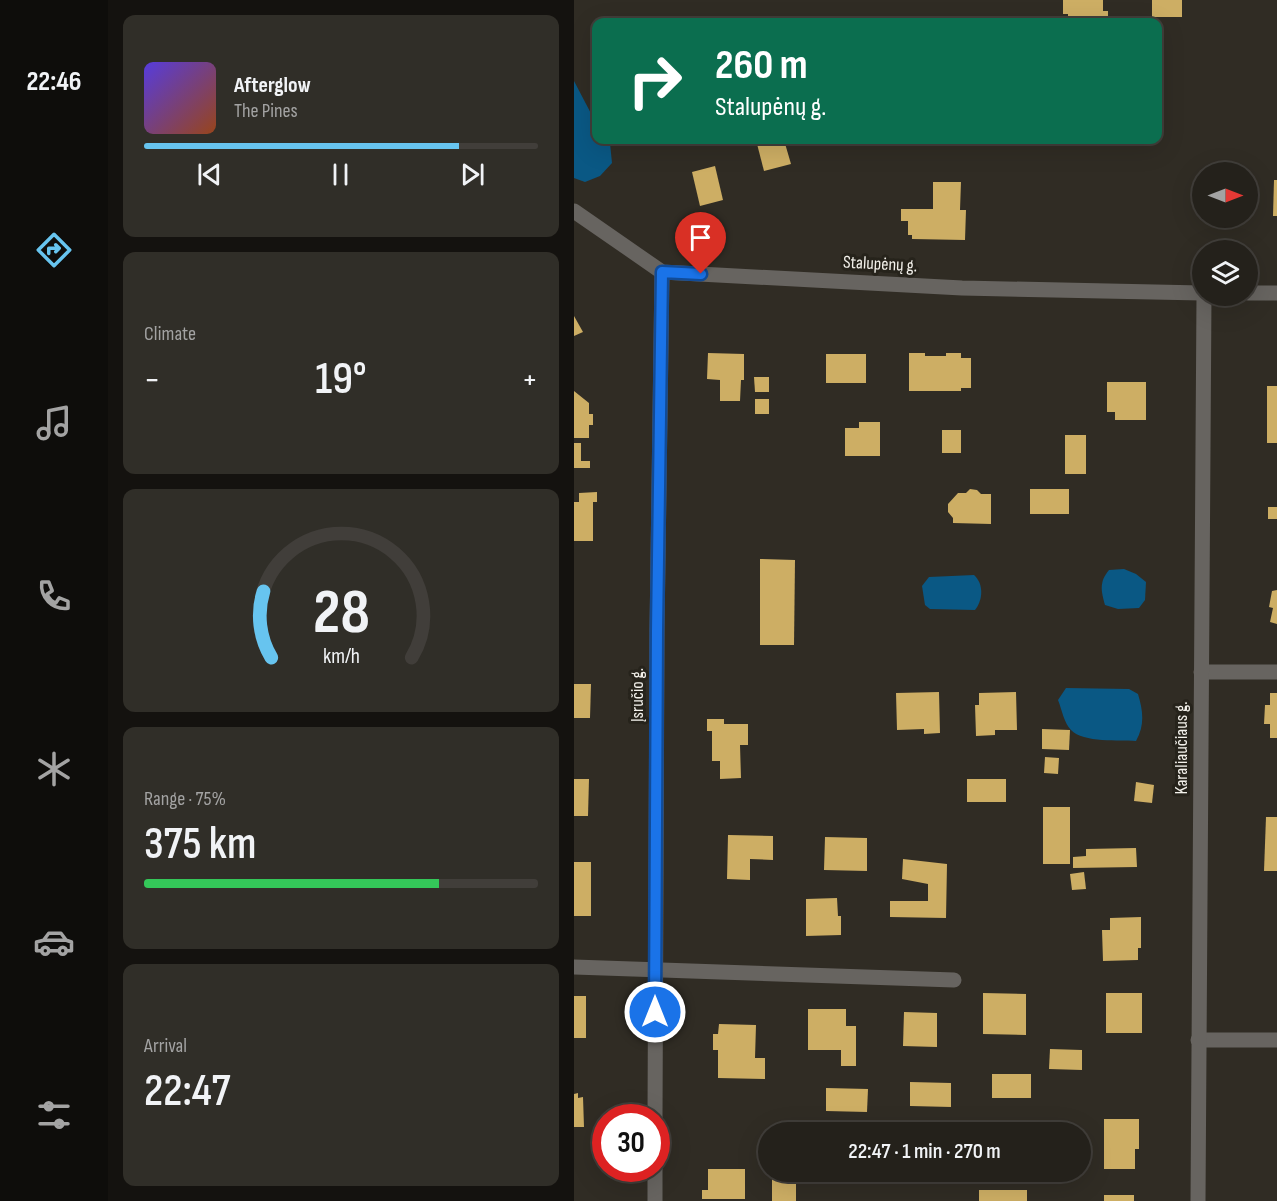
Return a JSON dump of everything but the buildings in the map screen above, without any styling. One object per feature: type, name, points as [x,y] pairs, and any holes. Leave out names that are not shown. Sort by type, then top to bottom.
[{"type":"street","points":[[574,211],[662,272]]},
{"type":"street","name":"Stalupėnų g.","points":[[662,272],[962,288],[1192,294]]},
{"type":"street","name":"Įsručio g.","points":[[655,1104],[657,643],[662,272]]},
{"type":"street","points":[[1258,293],[1276,293]]},
{"type":"street","name":"Karaliaučiaus g.","points":[[1198,1201],[1203,306]]},
{"type":"street","points":[[1201,672],[1276,672]]},
{"type":"street","points":[[574,968],[954,980]]},
{"type":"street","points":[[1198,1040],[1276,1040]]},
{"type":"street","points":[[655,1182],[655,1201]]},
{"type":"water","points":[[574,81],[592,115],[592,144],[610,144],[612,163],[600,176],[585,182],[574,178]]},
{"type":"water","points":[[1124,569],[1136,574],[1146,582],[1145,600],[1139,608],[1118,609],[1105,605],[1102,587],[1106,574],[1109,570]]},
{"type":"water","points":[[974,575],[981,587],[980,602],[975,610],[930,609],[925,605],[922,586],[929,577]]},
{"type":"water","points":[[1066,688],[1129,689],[1138,694],[1142,718],[1141,729],[1136,741],[1093,739],[1071,730],[1058,700]]},
{"type":"route","points":[[655,1012],[662,272],[701,274]]}]
